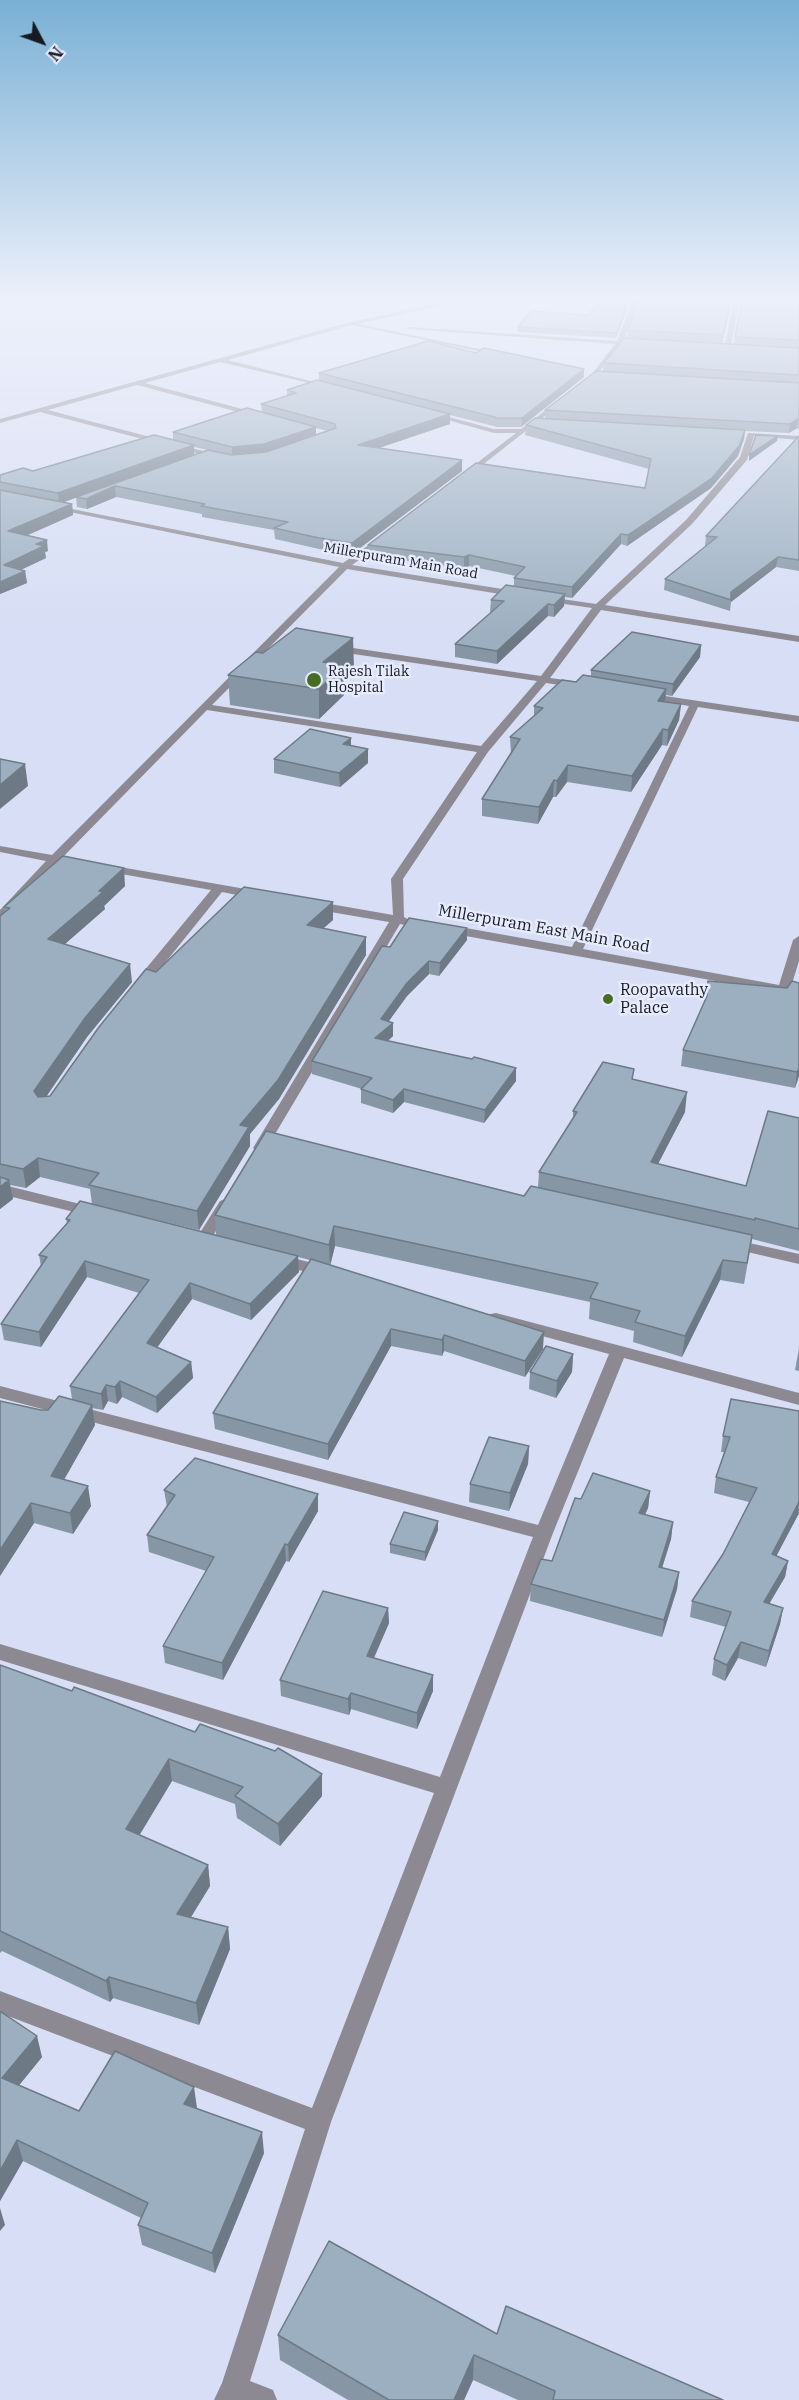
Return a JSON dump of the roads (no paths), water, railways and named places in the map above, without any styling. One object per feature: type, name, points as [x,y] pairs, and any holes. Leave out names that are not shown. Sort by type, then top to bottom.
[{"type":"street","points":[[0,421],[33,412]]},
{"type":"street","points":[[48,412],[200,452],[207,456],[231,460]]},
{"type":"street","points":[[245,412],[263,417]]},
{"type":"street","points":[[423,412],[494,431],[524,431]]},
{"type":"street","points":[[458,481],[546,412]]},
{"type":"street","points":[[532,423],[543,423]]},
{"type":"street","points":[[740,434],[799,438]]},
{"type":"street","points":[[253,1160],[271,1141],[399,915],[397,879],[484,750],[544,679],[598,607],[689,522],[744,458],[751,435]]},
{"type":"street","points":[[197,459],[207,456]]},
{"type":"street","points":[[60,508],[81,500]]},
{"type":"street","name":"Millerpuram Main Road","points":[[50,506],[345,566],[799,639]]},
{"type":"street","points":[[0,917],[54,859],[345,566],[392,530]]},
{"type":"street","points":[[272,639],[284,641]]},
{"type":"street","points":[[320,646],[590,687]]},
{"type":"street","points":[[636,695],[799,719]]},
{"type":"street","points":[[576,952],[694,705]]},
{"type":"street","points":[[205,707],[484,750]]},
{"type":"street","points":[[0,849],[266,897]]},
{"type":"street","points":[[131,996],[219,888]]},
{"type":"street","name":"Millerpuram East Main Road","points":[[302,903],[418,924]]},
{"type":"street","name":"Millerpuram East Main Road","points":[[441,928],[799,992]]},
{"type":"street","points":[[784,989],[799,940]]},
{"type":"street","points":[[0,1189],[113,1217]]},
{"type":"street","points":[[204,1239],[235,1189]]},
{"type":"street","points":[[181,1234],[227,1245]]},
{"type":"street","points":[[718,1241],[799,1259]]},
{"type":"street","points":[[262,1255],[342,1277]]},
{"type":"street","points":[[481,1314],[799,1399]]},
{"type":"street","points":[[263,2400],[231,2394],[319,2122],[544,1533],[619,1351]]},
{"type":"street","points":[[0,1392],[544,1533]]},
{"type":"street","points":[[0,1652],[446,1788]]},
{"type":"street","points":[[0,2002],[319,2122]]},
{"type":"place","name":"Rajesh Tilak Hospital","points":[[314,680]]},
{"type":"place","name":"Roopavathy Palace","points":[[608,999]]}]
